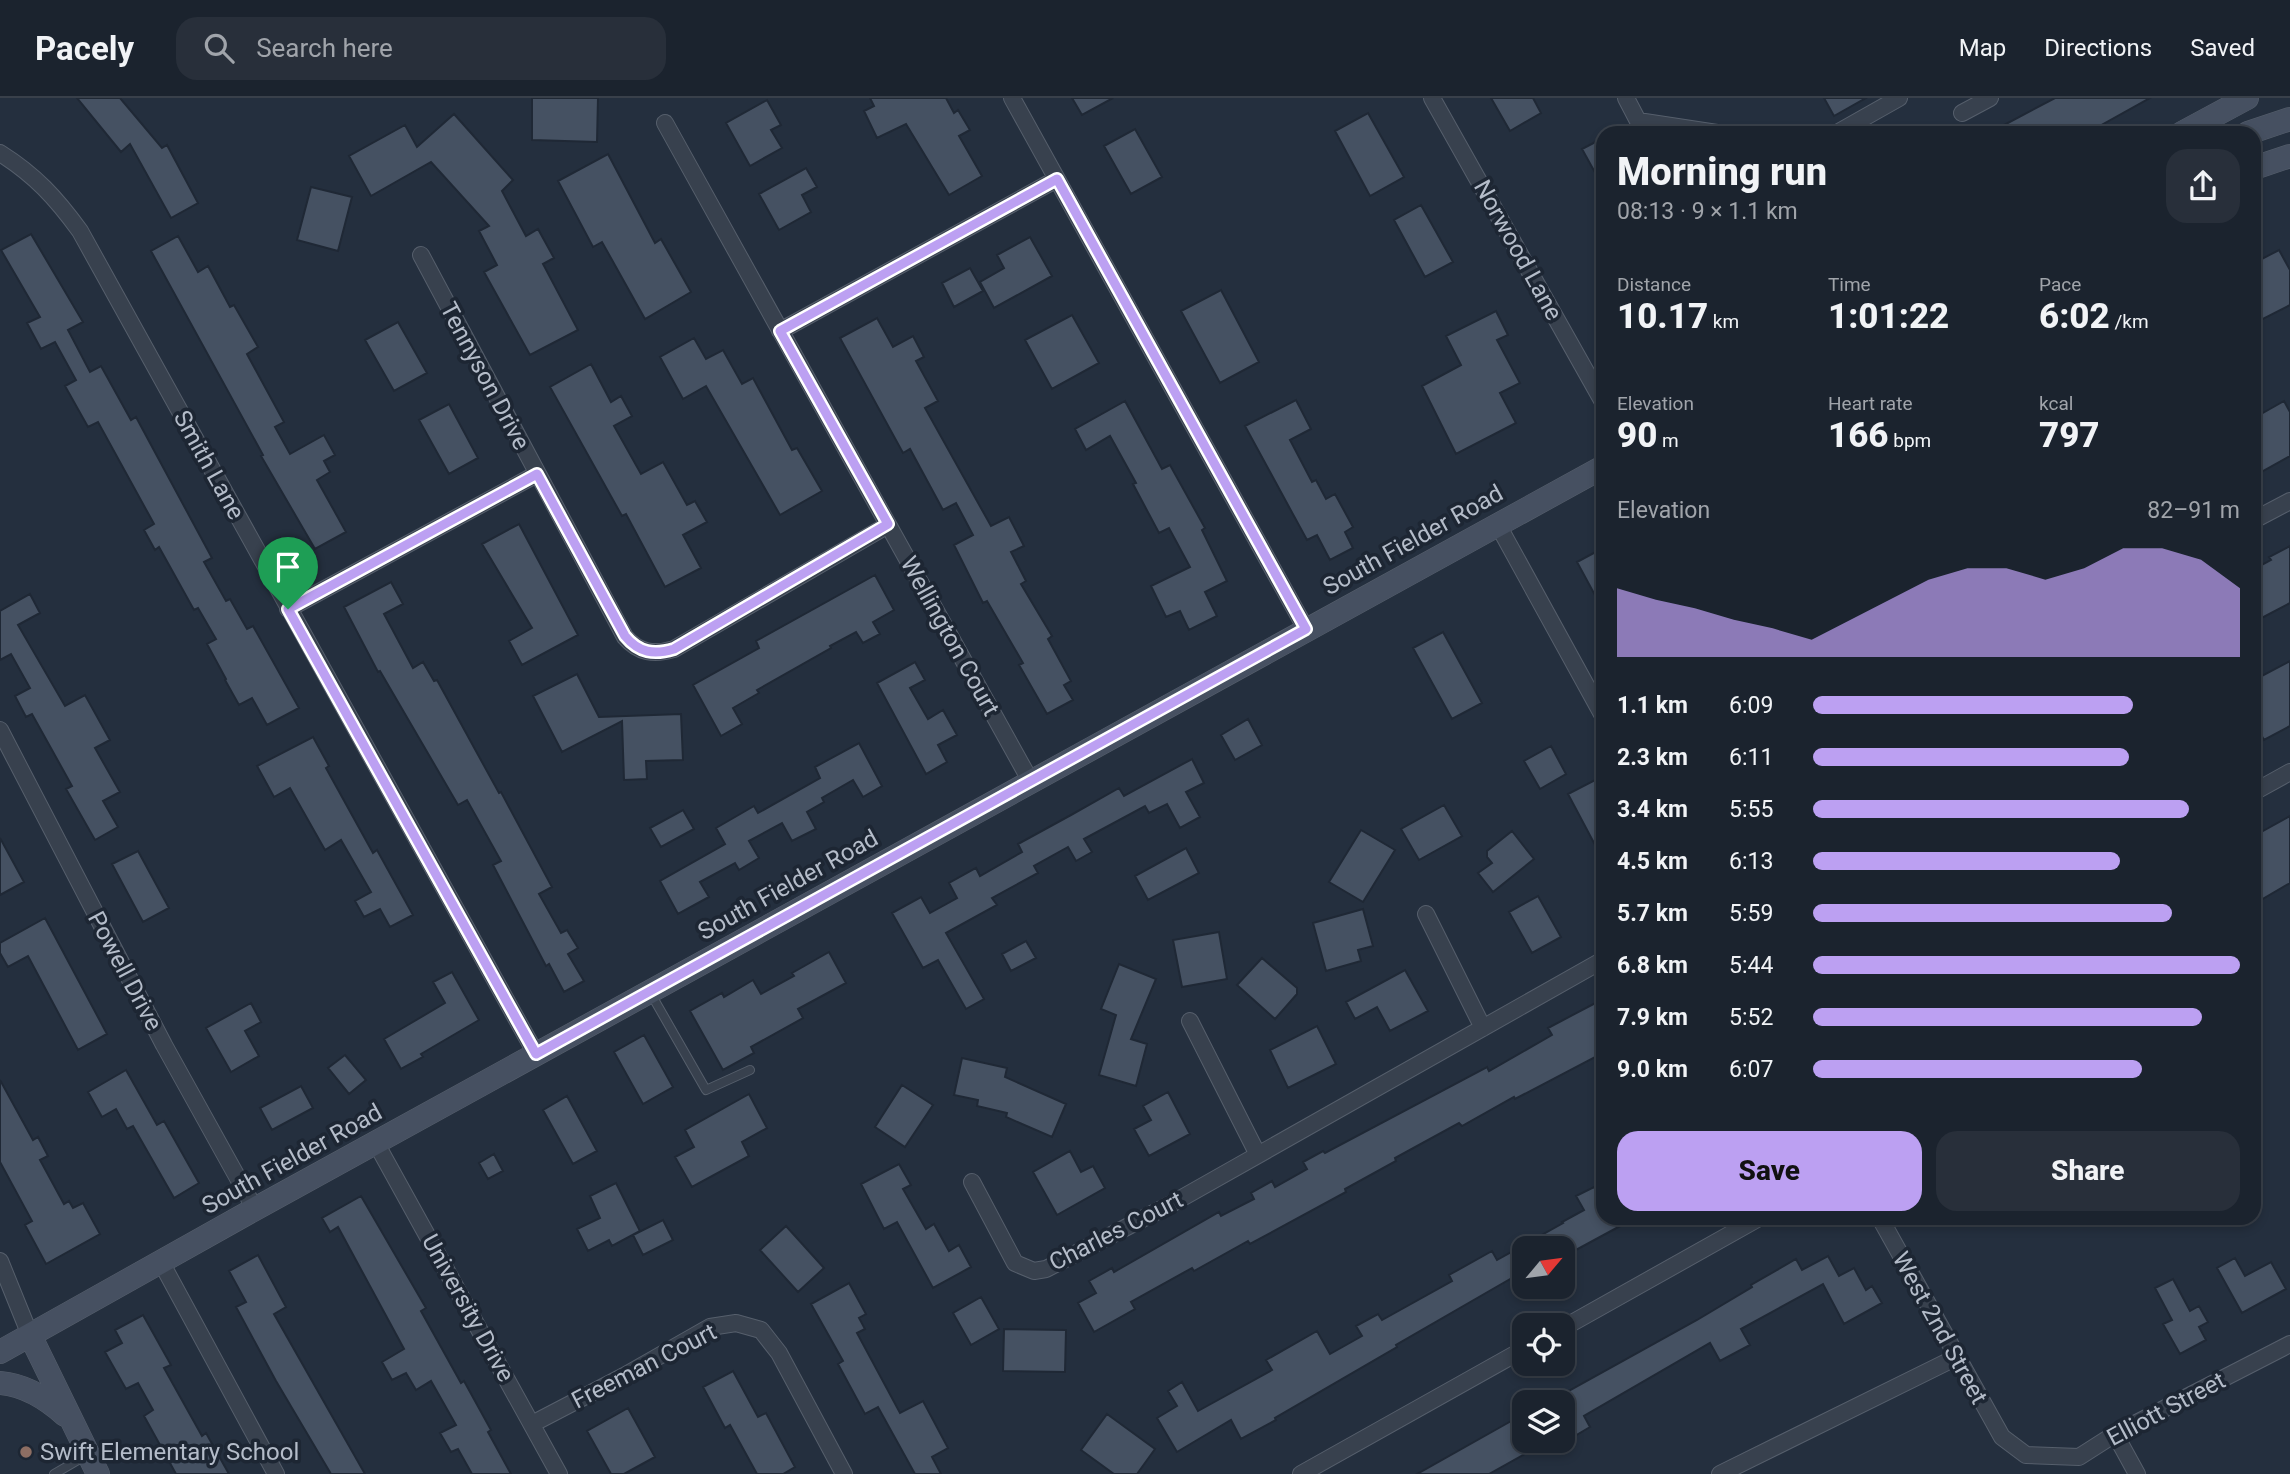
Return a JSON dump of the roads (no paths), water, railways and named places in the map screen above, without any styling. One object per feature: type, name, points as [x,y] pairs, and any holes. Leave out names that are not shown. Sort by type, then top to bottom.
[{"type":"main road","points":[[2195,126],[2247,98]]},
{"type":"main road","points":[[2261,128],[2290,118]]},
{"type":"main road","points":[[2261,166],[2290,156]]},
{"type":"main road","name":"South Fielder Road","points":[[0,1353],[255,1209],[1596,471]]},
{"type":"main road","points":[[30,1335],[92,1464]]},
{"type":"main road","points":[[0,1383],[14,1384],[36,1394],[69,1419]]},
{"type":"street","points":[[1012,98],[1306,629]]},
{"type":"street","name":"Norwood Lane","points":[[1432,98],[1596,390]]},
{"type":"street","points":[[1626,98],[1638,121],[1671,126]]},
{"type":"street","points":[[1849,126],[1899,98]]},
{"type":"street","points":[[1962,113],[1990,98]]},
{"type":"street","name":"Wellington Court","points":[[665,123],[1031,782]]},
{"type":"street","name":"Smith Lane","points":[[0,153],[27,171],[58,200],[80,231],[536,1054]]},
{"type":"street","points":[[780,331],[1057,179]]},
{"type":"street","name":"Tennyson Drive","points":[[421,255],[625,636],[634,647],[658,654],[674,649],[888,524]]},
{"type":"street","points":[[288,609],[537,474]]},
{"type":"street","points":[[2261,516],[2290,501]]},
{"type":"street","points":[[1497,525],[1596,703]]},
{"type":"street","name":"Powell Drive","points":[[0,730],[164,1045],[255,1209]]},
{"type":"street","points":[[2261,788],[2290,772]]},
{"type":"street","points":[[1426,914],[1483,1028]]},
{"type":"street","name":"Charles Court","points":[[972,1182],[1015,1263],[1034,1271],[1046,1269],[1258,1155],[1596,964]]},
{"type":"street","points":[[1190,1021],[1258,1155]]},
{"type":"street","name":"University Drive","points":[[376,1143],[559,1474]]},
{"type":"street","points":[[1575,1321],[1747,1225]]},
{"type":"street","name":"West 2nd Street","points":[[1884,1225],[2002,1437]]},
{"type":"street","points":[[0,1261],[30,1335]]},
{"type":"street","points":[[161,1262],[276,1474]]},
{"type":"street","name":"Freeman Court","points":[[532,1424],[710,1327],[736,1322],[761,1330],[779,1353],[844,1474]]},
{"type":"street","name":"Elliott Street","points":[[2002,1437],[2026,1455],[2079,1457],[2115,1434],[2290,1344]]},
{"type":"street","points":[[1301,1474],[1512,1356]]},
{"type":"street","points":[[1720,1474],[1957,1357]]},
{"type":"street","points":[[2115,1434],[2137,1474]]},
{"type":"lane","points":[[650,992],[706,1090],[750,1070]]},
{"type":"lane","points":[[54,1474],[92,1464]]},
{"type":"place","name":"Swift Elementary School","points":[[26,1452]]}]
